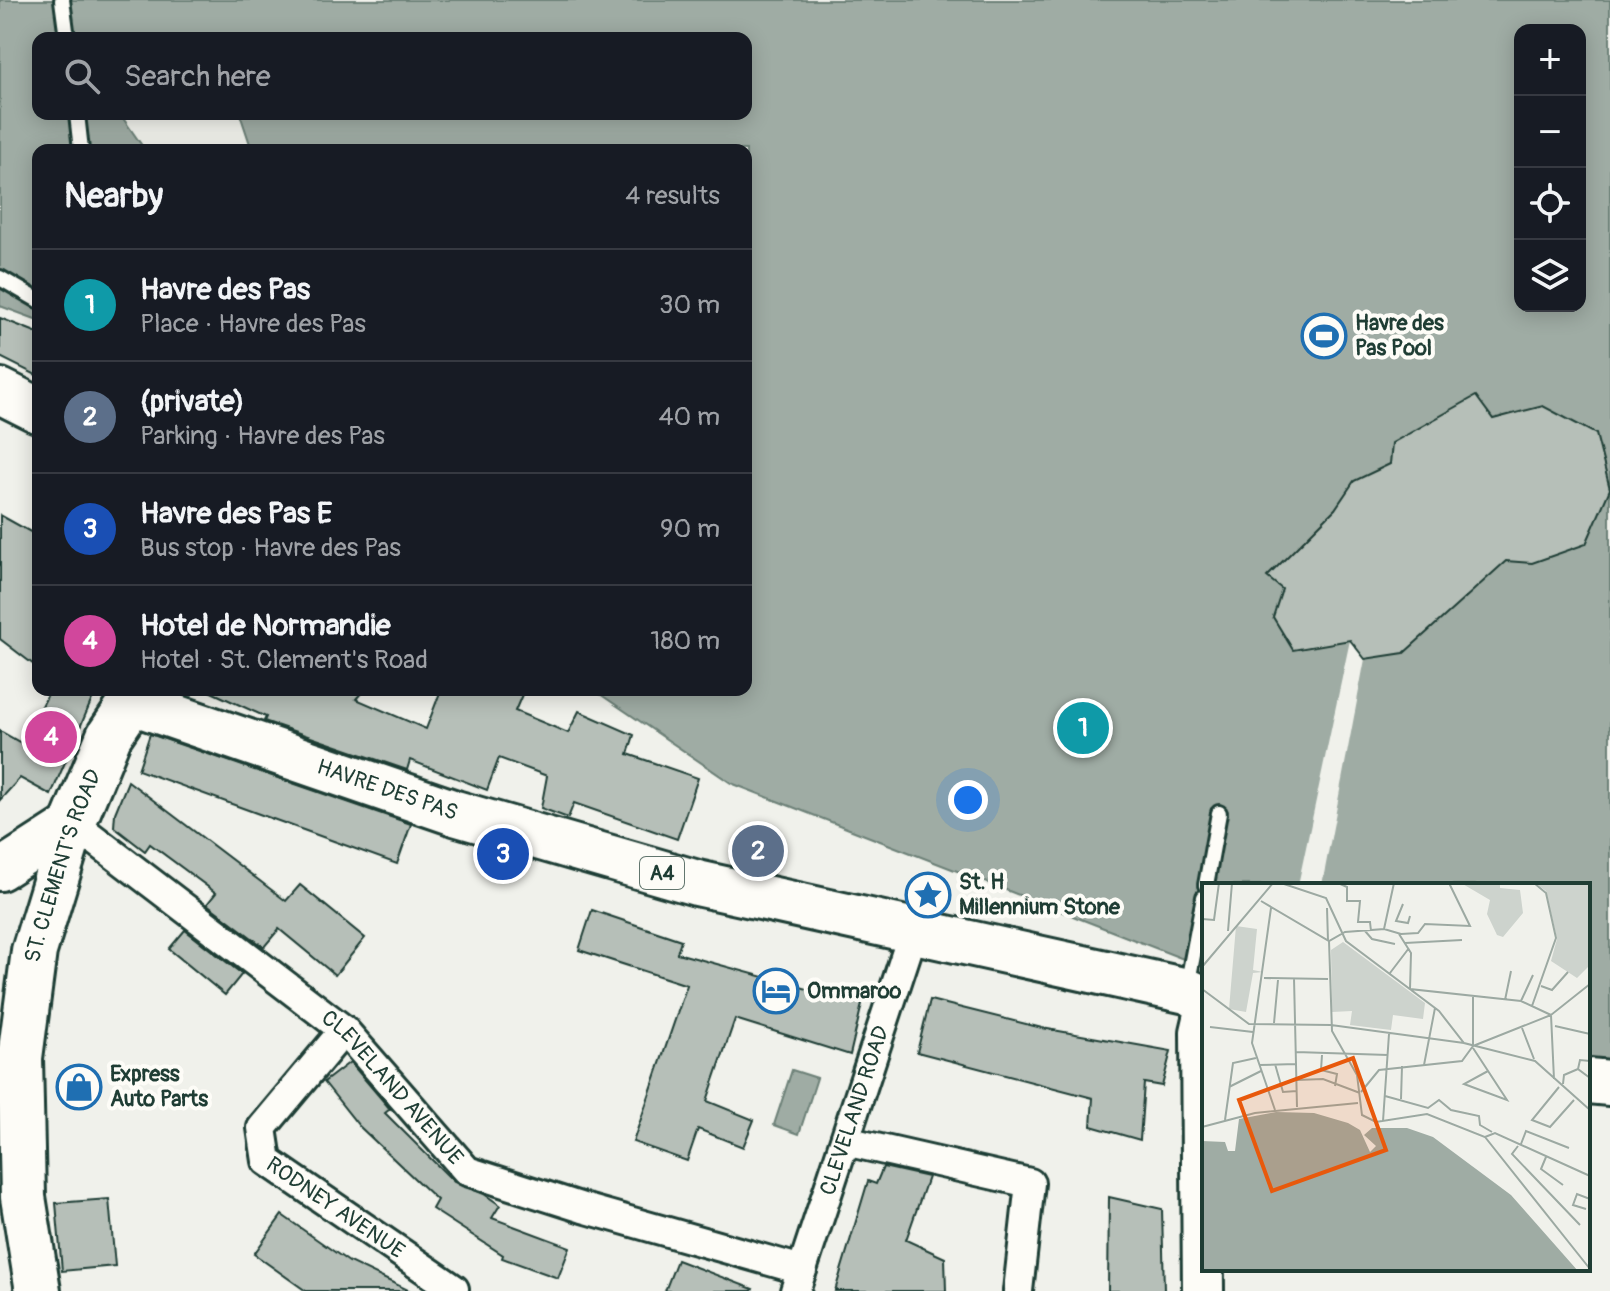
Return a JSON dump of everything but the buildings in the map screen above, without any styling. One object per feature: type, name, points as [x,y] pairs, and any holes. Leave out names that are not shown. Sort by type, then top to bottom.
[{"type":"main road","points":[[0,391],[32,407]]},
{"type":"main road","name":"ST. CLEMENT'S ROAD","points":[[38,1291],[23,1197],[20,1058],[34,951],[73,823],[109,736],[133,696]]},
{"type":"main road","name":"HAVRE DES PAS","points":[[133,696],[455,813],[697,883],[914,930],[1198,1003]]},
{"type":"main road","points":[[0,870],[73,823]]},
{"type":"main road","points":[[1198,1003],[1202,1162]]},
{"type":"main road","points":[[1590,1081],[1610,1083]]},
{"type":"main road","points":[[1203,1271],[1203,1291]]},
{"type":"street","name":"CLEVELAND AVENUE","points":[[73,823],[344,1030],[467,1171],[799,1281]]},
{"type":"street","name":"CLEVELAND ROAD","points":[[799,1281],[914,930]]},
{"type":"street","name":"RODNEY AVENUE","points":[[344,1030],[262,1128],[267,1161],[453,1291]]},
{"type":"street","points":[[845,1141],[1030,1183],[1018,1291]]},
{"type":"lane","points":[[62,0],[66,32]]},
{"type":"lane","points":[[78,120],[80,144]]},
{"type":"lane","points":[[0,278],[32,297]]},
{"type":"lane","points":[[1206,883],[1219,813]]},
{"type":"lane","points":[[1198,1003],[1202,932]]},
{"type":"shaded area","points":[[0,0],[1610,0],[1610,1062],[1590,1057],[1590,883],[1202,883],[1202,966],[731,783],[603,696],[752,696],[752,144],[250,144],[242,120],[752,120],[752,32],[32,32],[32,120],[124,120],[141,144],[32,144],[32,318],[0,306]]},
{"type":"shaded area","points":[[792,1070],[817,1078],[799,1134],[774,1125]]},
{"type":"pier","points":[[1350,640],[1365,659],[1322,883],[1298,883]]},
{"type":"place","name":"Havre des Pas Pool","points":[[1324,336]]},
{"type":"place","name":"Havre des Pas","points":[[1083,728]]},
{"type":"place","name":"Hotel de Normandie","points":[[51,737]]},
{"type":"place","name":"(private)","points":[[758,851]]},
{"type":"place","name":"Havre des Pas E","points":[[503,854]]},
{"type":"place","name":"St. H Millennium Stone","points":[[928,895]]},
{"type":"place","name":"Ommaroo","points":[[776,991]]},
{"type":"place","name":"Express Auto Parts","points":[[79,1087]]}]
